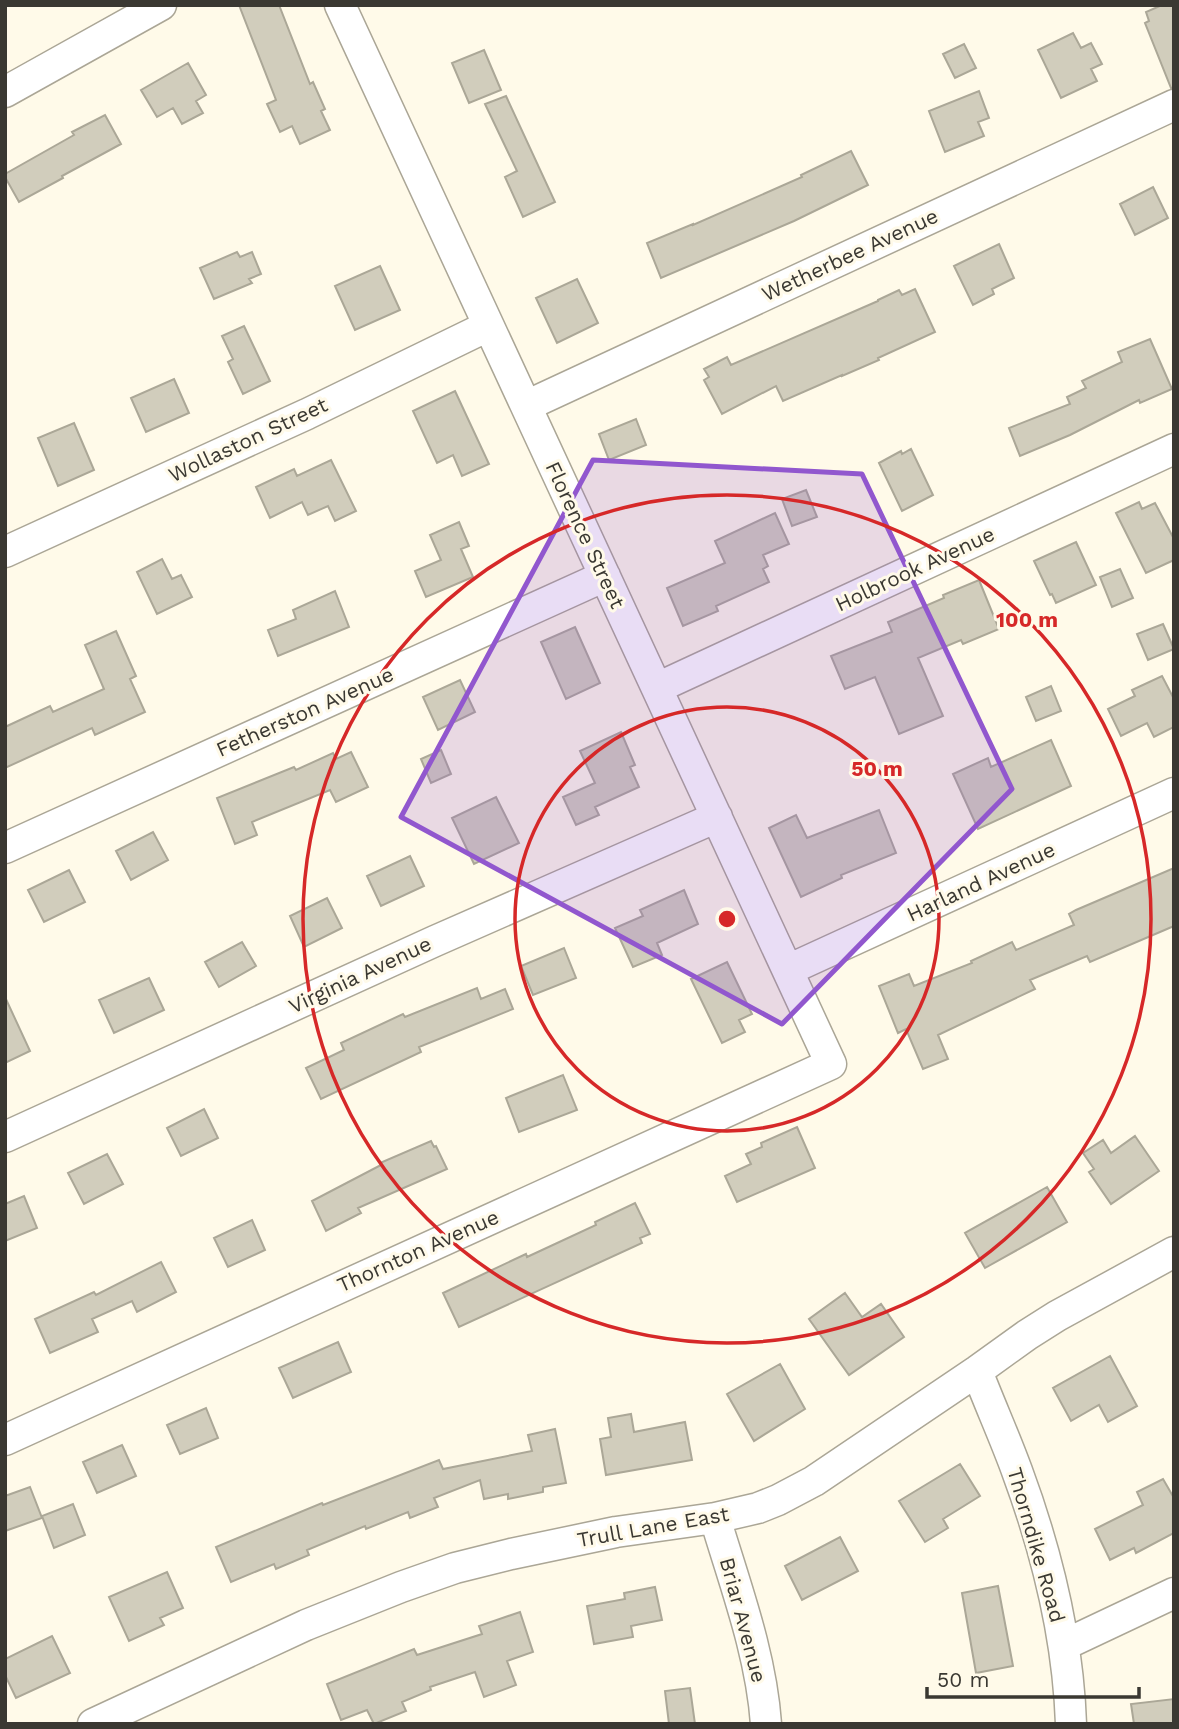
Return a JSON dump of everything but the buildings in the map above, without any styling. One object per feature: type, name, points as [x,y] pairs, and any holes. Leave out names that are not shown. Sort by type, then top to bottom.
[{"type":"street","points":[[5,92],[161,5]]},
{"type":"street","name":"Florence Street","points":[[340,5],[831,1064]]},
{"type":"street","name":"Wetherbee Avenue","points":[[526,405],[1174,105]]},
{"type":"street","name":"Wollaston Street","points":[[5,552],[307,414],[488,326]]},
{"type":"street","name":"Holbrook Avenue","points":[[657,688],[1174,449]]},
{"type":"street","name":"Fetherston Avenue","points":[[5,848],[605,576]]},
{"type":"street","name":"Harland Avenue","points":[[788,970],[1174,793]]},
{"type":"street","name":"Virginia Avenue","points":[[5,1137],[435,941],[717,817]]},
{"type":"street","name":"Thornton Avenue","points":[[5,1440],[831,1064]]},
{"type":"street","name":"Trull Lane East","points":[[93,1724],[306,1625],[444,1572],[616,1532],[715,1518],[758,1508],[797,1491],[1056,1316],[1174,1252]]},
{"type":"street","name":"Thorndike Road","points":[[977,1371],[1028,1503],[1049,1575],[1064,1645],[1071,1724]]},
{"type":"street","name":"Briar Avenue","points":[[715,1518],[751,1636],[766,1724]]},
{"type":"street","points":[[1064,1645],[1174,1593]]},
{"type":"highlighted area","points":[[593,460],[862,474],[1012,789],[782,1024],[401,817]]}]
